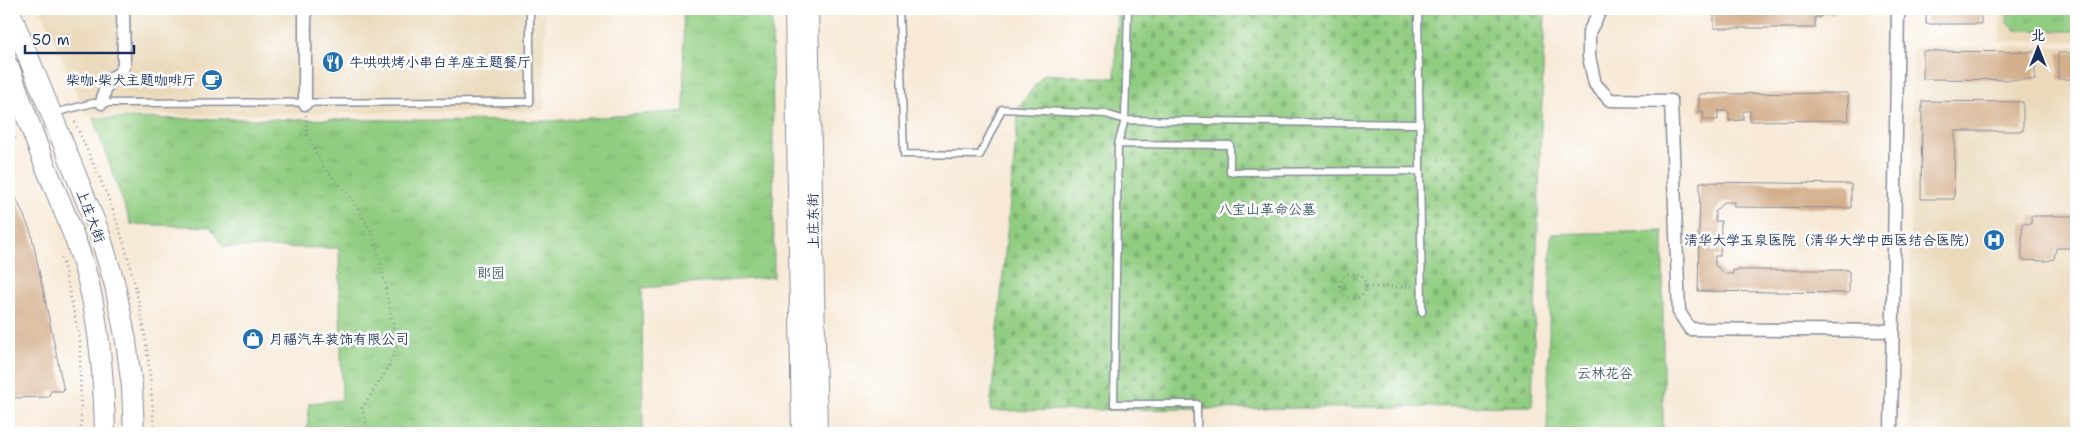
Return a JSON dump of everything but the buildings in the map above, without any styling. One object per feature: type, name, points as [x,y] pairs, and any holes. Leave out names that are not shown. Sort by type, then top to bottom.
[{"type":"main road","name":"上庄大街","points":[[9,9],[99,232],[115,286],[126,341],[132,387],[134,433]]},
{"type":"main road","name":"上庄东街","points":[[794,9],[801,433]]},
{"type":"main road","name":"上庄东街","points":[[809,9],[818,433]]},
{"type":"main road","name":"上庄大街","points":[[9,67],[43,160],[75,237],[90,289],[100,344],[104,387],[105,433]]},
{"type":"street","points":[[102,103],[107,80],[121,73],[124,66],[123,9]]},
{"type":"street","points":[[304,9],[305,104]]},
{"type":"street","points":[[1602,9],[1590,32],[1589,57],[1595,84],[1610,100],[1671,101],[1679,312],[1690,329],[1713,331],[1893,331]]},
{"type":"street","points":[[1891,433],[1898,9]]},
{"type":"lane","points":[[51,114],[93,103],[530,102],[530,9]]},
{"type":"lane","points":[[899,9],[904,154],[980,155],[1002,109],[1106,114],[1125,120],[1420,124]]},
{"type":"lane","points":[[1128,9],[1125,120],[1118,144],[1114,404],[1197,404],[1197,433]]},
{"type":"lane","points":[[1418,9],[1422,312]]},
{"type":"lane","points":[[1118,144],[1230,145],[1230,172],[1420,170]]},
{"type":"path","points":[[305,104],[307,134],[322,166],[350,196],[372,232],[382,268],[397,344],[390,367],[362,408],[369,433]]},
{"type":"path","points":[[9,124],[17,142]]},
{"type":"path","points":[[59,250],[80,340],[81,433]]},
{"type":"path","points":[[1355,273],[1363,276],[1366,287],[1361,297],[1352,299],[1342,293],[1340,284],[1346,274],[1355,273]]},
{"type":"path","points":[[1366,287],[1422,287]]},
{"type":"path","points":[[154,432],[257,433]]},
{"type":"shaded area","points":[[41,9],[545,9],[544,111],[86,116]]},
{"type":"shaded area","points":[[2001,9],[2076,9],[2076,41],[2000,41]]},
{"type":"shaded area","name":"清华大学玉泉医院（清华大学中西医结合医院）","points":[[1913,47],[2076,47],[2076,433],[1908,433]]},
{"type":"green space","name":"郎园","points":[[683,9],[772,9],[774,277],[642,288],[643,433],[307,433],[309,403],[342,400],[339,248],[223,247],[210,227],[131,224],[93,118],[548,121],[684,111]]},
{"type":"green space","name":"八宝山革命公墓","points":[[1117,9],[1545,9],[1532,406],[990,411],[1019,107],[1044,74],[1115,78]]},
{"type":"green space","points":[[2008,9],[2076,9],[2076,31],[2016,30],[2007,23]]},
{"type":"green space","name":"云林花谷","points":[[1663,231],[1663,433],[1547,433],[1551,234]]},
{"type":"place","name":"牛哄哄烤小串白羊座主题餐厅","points":[[333,62]]},
{"type":"place","name":"柴咖·柴犬主题咖啡厅","points":[[212,80]]},
{"type":"place","name":"清华大学玉泉医院（清华大学中西医结合医院）","points":[[1994,240]]},
{"type":"place","name":"月福汽车装饰有限公司","points":[[253,339]]}]
